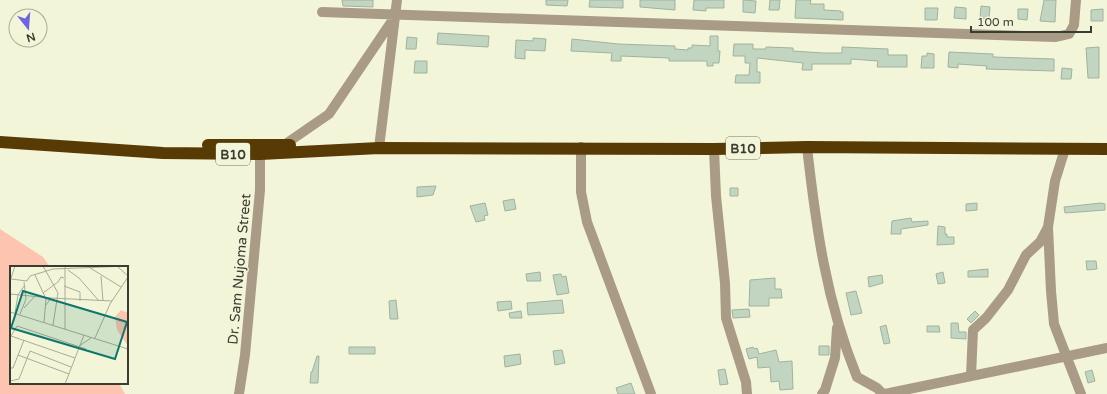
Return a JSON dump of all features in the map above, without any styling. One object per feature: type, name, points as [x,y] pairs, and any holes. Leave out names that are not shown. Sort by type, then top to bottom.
[{"type":"highway","name":"B10","points":[[0,142],[87,148],[260,150],[581,147],[714,149],[807,147],[1107,149]]},
{"type":"highway","name":"B10","points":[[260,150],[284,145],[330,144],[379,148]]},
{"type":"street","points":[[379,148],[397,0]]},
{"type":"street","points":[[322,12],[1056,37],[1070,34],[1074,25],[1076,0]]},
{"type":"street","points":[[284,145],[329,114],[396,15]]},
{"type":"street","points":[[581,147],[581,192],[587,222],[651,394]]},
{"type":"street","points":[[807,147],[824,272],[837,322],[857,377],[877,388],[884,394],[1107,348]]},
{"type":"street","points":[[714,149],[716,196],[725,283],[726,318],[746,382],[747,394]]},
{"type":"street","points":[[1065,149],[1055,181],[1048,227],[1054,324],[1082,394]]},
{"type":"street","name":"Dr. Sam Nujoma Street","points":[[239,394],[245,355],[260,190],[260,150]]},
{"type":"street","points":[[971,376],[973,330],[986,318],[1008,290],[1026,255],[1040,242],[1048,227]]},
{"type":"street","points":[[822,394],[825,390],[835,358],[837,322]]},
{"type":"shaded area","points":[[0,229],[43,257],[49,266],[10,266],[10,384],[120,384],[125,394],[0,394]]},
{"type":"building","points":[[342,0],[373,0],[373,7],[343,6]]},
{"type":"building","points":[[546,0],[568,0],[567,6],[546,5]]},
{"type":"building","points":[[590,0],[623,0],[623,8],[589,7]]},
{"type":"building","points":[[640,0],[675,0],[675,10],[640,7]]},
{"type":"building","points":[[694,0],[724,0],[724,8],[706,8],[706,11],[693,10]]},
{"type":"building","points":[[743,0],[756,1],[755,13],[743,12]]},
{"type":"building","points":[[770,0],[780,0],[779,10],[769,10]]},
{"type":"building","points":[[796,0],[811,0],[810,4],[824,4],[824,10],[841,11],[840,12],[843,12],[843,20],[795,18]]},
{"type":"building","points":[[1044,0],[1056,0],[1055,22],[1040,21]]},
{"type":"building","points":[[981,6],[990,7],[989,19],[980,18]]},
{"type":"building","points":[[955,7],[966,8],[966,19],[954,18]]},
{"type":"building","points":[[925,8],[938,8],[937,20],[925,20]]},
{"type":"building","points":[[1018,9],[1028,9],[1027,20],[1018,19]]},
{"type":"building","points":[[1103,9],[1103,21],[1091,21],[1091,10]]},
{"type":"building","points":[[438,33],[489,36],[488,47],[437,44]]},
{"type":"building","points":[[710,36],[718,36],[718,51],[720,51],[719,63],[713,63],[713,66],[707,66],[707,61],[669,61],[669,58],[621,56],[621,61],[611,61],[612,53],[571,51],[572,39],[618,44],[675,46],[675,49],[688,50],[688,48],[692,48],[692,45],[710,46]]},
{"type":"building","points":[[407,37],[417,38],[416,49],[406,49]]},
{"type":"building","points":[[533,38],[546,39],[545,51],[525,50],[525,59],[515,58],[516,40],[533,41]]},
{"type":"building","points":[[734,44],[753,44],[753,49],[766,49],[766,47],[793,48],[793,51],[823,53],[842,53],[842,47],[888,49],[888,55],[907,55],[907,67],[877,67],[878,61],[851,59],[851,64],[812,64],[812,70],[802,70],[803,63],[757,58],[757,72],[760,72],[760,83],[735,83],[736,75],[749,75],[750,63],[745,63],[745,56],[733,56]]},
{"type":"building","points":[[1099,47],[1099,78],[1088,78],[1086,48]]},
{"type":"building","points":[[949,52],[993,54],[993,57],[1054,59],[1054,71],[986,69],[987,66],[958,64],[958,68],[948,67]]},
{"type":"building","points":[[927,53],[934,54],[934,68],[921,68],[922,56],[927,56]]},
{"type":"building","points":[[415,61],[427,61],[427,73],[414,73]]},
{"type":"building","points":[[1062,68],[1072,69],[1071,79],[1061,79]]},
{"type":"building","points":[[436,186],[433,195],[417,197],[417,187]]},
{"type":"building","points":[[730,188],[738,188],[738,196],[730,196]]},
{"type":"building","points":[[514,199],[516,209],[505,211],[503,201]]},
{"type":"building","points":[[485,203],[488,215],[484,216],[485,220],[476,222],[470,206]]},
{"type":"building","points":[[977,203],[977,210],[966,211],[966,204]]},
{"type":"building","points":[[1101,203],[1105,204],[1105,210],[1065,213],[1064,207]]},
{"type":"building","points":[[911,218],[912,222],[928,221],[928,225],[901,229],[901,234],[891,234],[892,221]]},
{"type":"building","points":[[938,226],[945,227],[945,234],[947,234],[947,237],[954,237],[954,244],[937,245]]},
{"type":"building","points":[[1086,261],[1096,261],[1097,269],[1087,270]]},
{"type":"building","points":[[988,269],[988,277],[968,277],[968,271]]},
{"type":"building","points":[[540,272],[541,281],[527,281],[526,274]]},
{"type":"building","points":[[943,272],[945,283],[938,284],[936,274]]},
{"type":"building","points":[[561,274],[562,277],[566,276],[569,293],[557,295],[553,275]]},
{"type":"building","points":[[882,275],[883,283],[869,287],[868,277]]},
{"type":"building","points":[[775,278],[775,289],[781,289],[782,298],[769,298],[769,306],[749,306],[750,280]]},
{"type":"building","points":[[856,291],[862,313],[851,315],[846,293]]},
{"type":"building","points":[[396,300],[398,319],[390,319],[389,301]]},
{"type":"building","points":[[562,300],[564,313],[528,315],[527,303]]},
{"type":"building","points":[[511,301],[512,309],[498,311],[497,302]]},
{"type":"building","points":[[749,309],[750,317],[733,318],[732,310]]},
{"type":"building","points":[[521,311],[522,318],[510,318],[509,313]]},
{"type":"building","points":[[975,311],[979,315],[971,323],[967,319]]},
{"type":"building","points":[[951,323],[958,323],[959,332],[966,332],[966,339],[951,338]]},
{"type":"building","points":[[886,325],[890,343],[884,344],[880,327]]},
{"type":"building","points":[[927,326],[939,326],[940,332],[927,332]]},
{"type":"building","points":[[819,346],[829,346],[829,355],[819,355]]},
{"type":"building","points":[[349,347],[375,347],[375,354],[349,354]]},
{"type":"building","points":[[753,347],[754,349],[757,348],[759,354],[776,350],[779,362],[792,361],[793,389],[780,390],[779,381],[771,382],[770,367],[758,368],[757,357],[749,359],[746,349]]},
{"type":"building","points":[[562,350],[565,363],[555,365],[553,351]]},
{"type":"building","points":[[520,354],[521,364],[505,367],[504,356]]},
{"type":"building","points":[[317,356],[319,356],[318,383],[310,383],[311,372]]},
{"type":"building","points":[[725,369],[728,384],[720,385],[718,370]]},
{"type":"building","points":[[1092,370],[1095,381],[1088,383],[1085,372]]},
{"type":"building","points":[[631,383],[635,394],[618,394],[616,388]]}]
